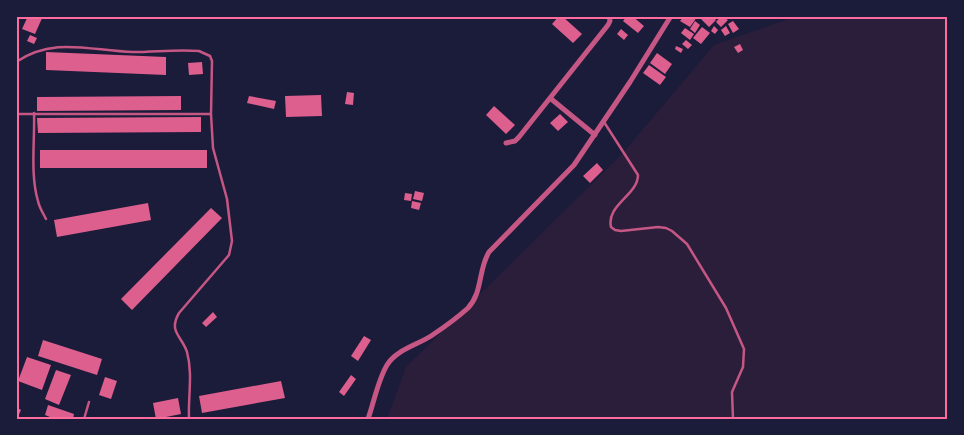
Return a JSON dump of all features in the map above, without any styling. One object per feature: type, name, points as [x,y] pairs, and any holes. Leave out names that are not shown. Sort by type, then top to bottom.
[{"type":"street","points":[[506,142],[515,141],[519,137],[608,25],[610,21],[609,16]]},
{"type":"street","points":[[368,419],[387,364],[393,357],[431,336],[467,308],[476,296],[484,262],[489,252],[574,165],[671,16]]},
{"type":"street","points":[[550,98],[595,135]]},
{"type":"lane","points":[[16,62],[26,55],[59,46],[113,51],[199,51],[210,56],[212,61],[211,114],[213,148],[227,199],[232,241],[229,255],[179,313],[174,323],[176,334],[186,348],[190,366],[189,419]]},
{"type":"lane","points":[[34,113],[36,192],[46,219]]},
{"type":"lane","points":[[16,114],[211,114]]},
{"type":"lane","points":[[604,121],[638,175],[636,185],[611,216],[611,227],[621,231],[658,227],[666,228],[687,244],[726,308],[744,349],[743,367],[732,392],[733,419]]},
{"type":"lane","points":[[84,419],[89,402]]},
{"type":"shaded area","points":[[797,16],[948,16],[948,419],[387,419],[406,367],[622,154],[714,45]]},
{"type":"building","points":[[28,16],[43,16],[35,34],[22,29]]},
{"type":"building","points":[[559,16],[562,16],[582,34],[573,43],[552,24]]},
{"type":"building","points":[[627,16],[632,16],[644,26],[638,33],[623,21]]},
{"type":"building","points":[[684,16],[697,17],[690,27],[680,21]]},
{"type":"building","points":[[698,16],[712,16],[716,20],[709,27]]},
{"type":"building","points":[[721,16],[728,20],[721,27],[716,22]]},
{"type":"building","points":[[695,21],[700,25],[695,33],[690,29]]},
{"type":"building","points":[[733,21],[739,29],[733,33],[728,24]]},
{"type":"building","points":[[714,26],[718,30],[715,34],[711,31]]},
{"type":"building","points":[[726,26],[730,33],[725,36],[721,30]]},
{"type":"building","points":[[702,27],[710,33],[701,44],[693,38]]},
{"type":"building","points":[[685,28],[694,34],[690,40],[681,33]]},
{"type":"building","points":[[621,29],[628,35],[624,40],[617,34]]},
{"type":"building","points":[[30,35],[37,38],[34,44],[27,41]]},
{"type":"building","points":[[686,40],[692,45],[688,49],[682,44]]},
{"type":"building","points":[[740,44],[743,50],[738,53],[734,47]]},
{"type":"building","points":[[676,46],[683,49],[681,53],[675,49]]},
{"type":"building","points":[[46,52],[166,57],[166,75],[46,70]]},
{"type":"building","points":[[657,53],[672,64],[665,74],[650,63]]},
{"type":"building","points":[[202,62],[203,74],[189,75],[188,63]]},
{"type":"building","points":[[649,65],[666,77],[660,85],[643,73]]},
{"type":"building","points":[[347,92],[354,93],[353,105],[345,104]]},
{"type":"building","points":[[321,95],[322,116],[286,117],[285,96]]},
{"type":"building","points":[[181,96],[181,110],[37,111],[37,97]]},
{"type":"building","points":[[249,96],[276,101],[274,109],[247,103]]},
{"type":"building","points":[[494,106],[515,125],[506,134],[486,115]]},
{"type":"building","points":[[560,114],[568,122],[558,131],[550,123]]},
{"type":"building","points":[[201,117],[201,132],[38,133],[37,118]]},
{"type":"building","points":[[40,150],[207,150],[207,168],[40,168]]},
{"type":"building","points":[[597,163],[603,170],[590,183],[583,176]]},
{"type":"building","points":[[415,191],[424,193],[422,201],[413,199]]},
{"type":"building","points":[[405,193],[412,194],[411,201],[404,200]]},
{"type":"building","points":[[412,201],[421,203],[419,210],[411,208]]},
{"type":"building","points":[[148,203],[151,220],[57,237],[54,220]]},
{"type":"building","points":[[211,208],[222,218],[132,310],[121,299]]},
{"type":"building","points":[[213,312],[217,317],[206,327],[202,323]]},
{"type":"building","points":[[364,336],[371,340],[358,361],[351,356]]},
{"type":"building","points":[[43,340],[102,359],[97,375],[38,356]]},
{"type":"building","points":[[27,357],[51,365],[42,390],[18,381]]},
{"type":"building","points":[[56,370],[71,375],[59,405],[45,399]]},
{"type":"building","points":[[351,375],[356,379],[344,396],[339,392]]},
{"type":"building","points":[[105,377],[117,381],[111,399],[99,395]]},
{"type":"building","points":[[281,381],[285,398],[202,413],[199,396]]},
{"type":"building","points":[[178,398],[181,414],[156,419],[153,403]]},
{"type":"building","points":[[48,405],[74,414],[73,419],[55,419],[45,415]]},
{"type":"building","points":[[16,407],[21,410],[17,419],[16,419]]}]
